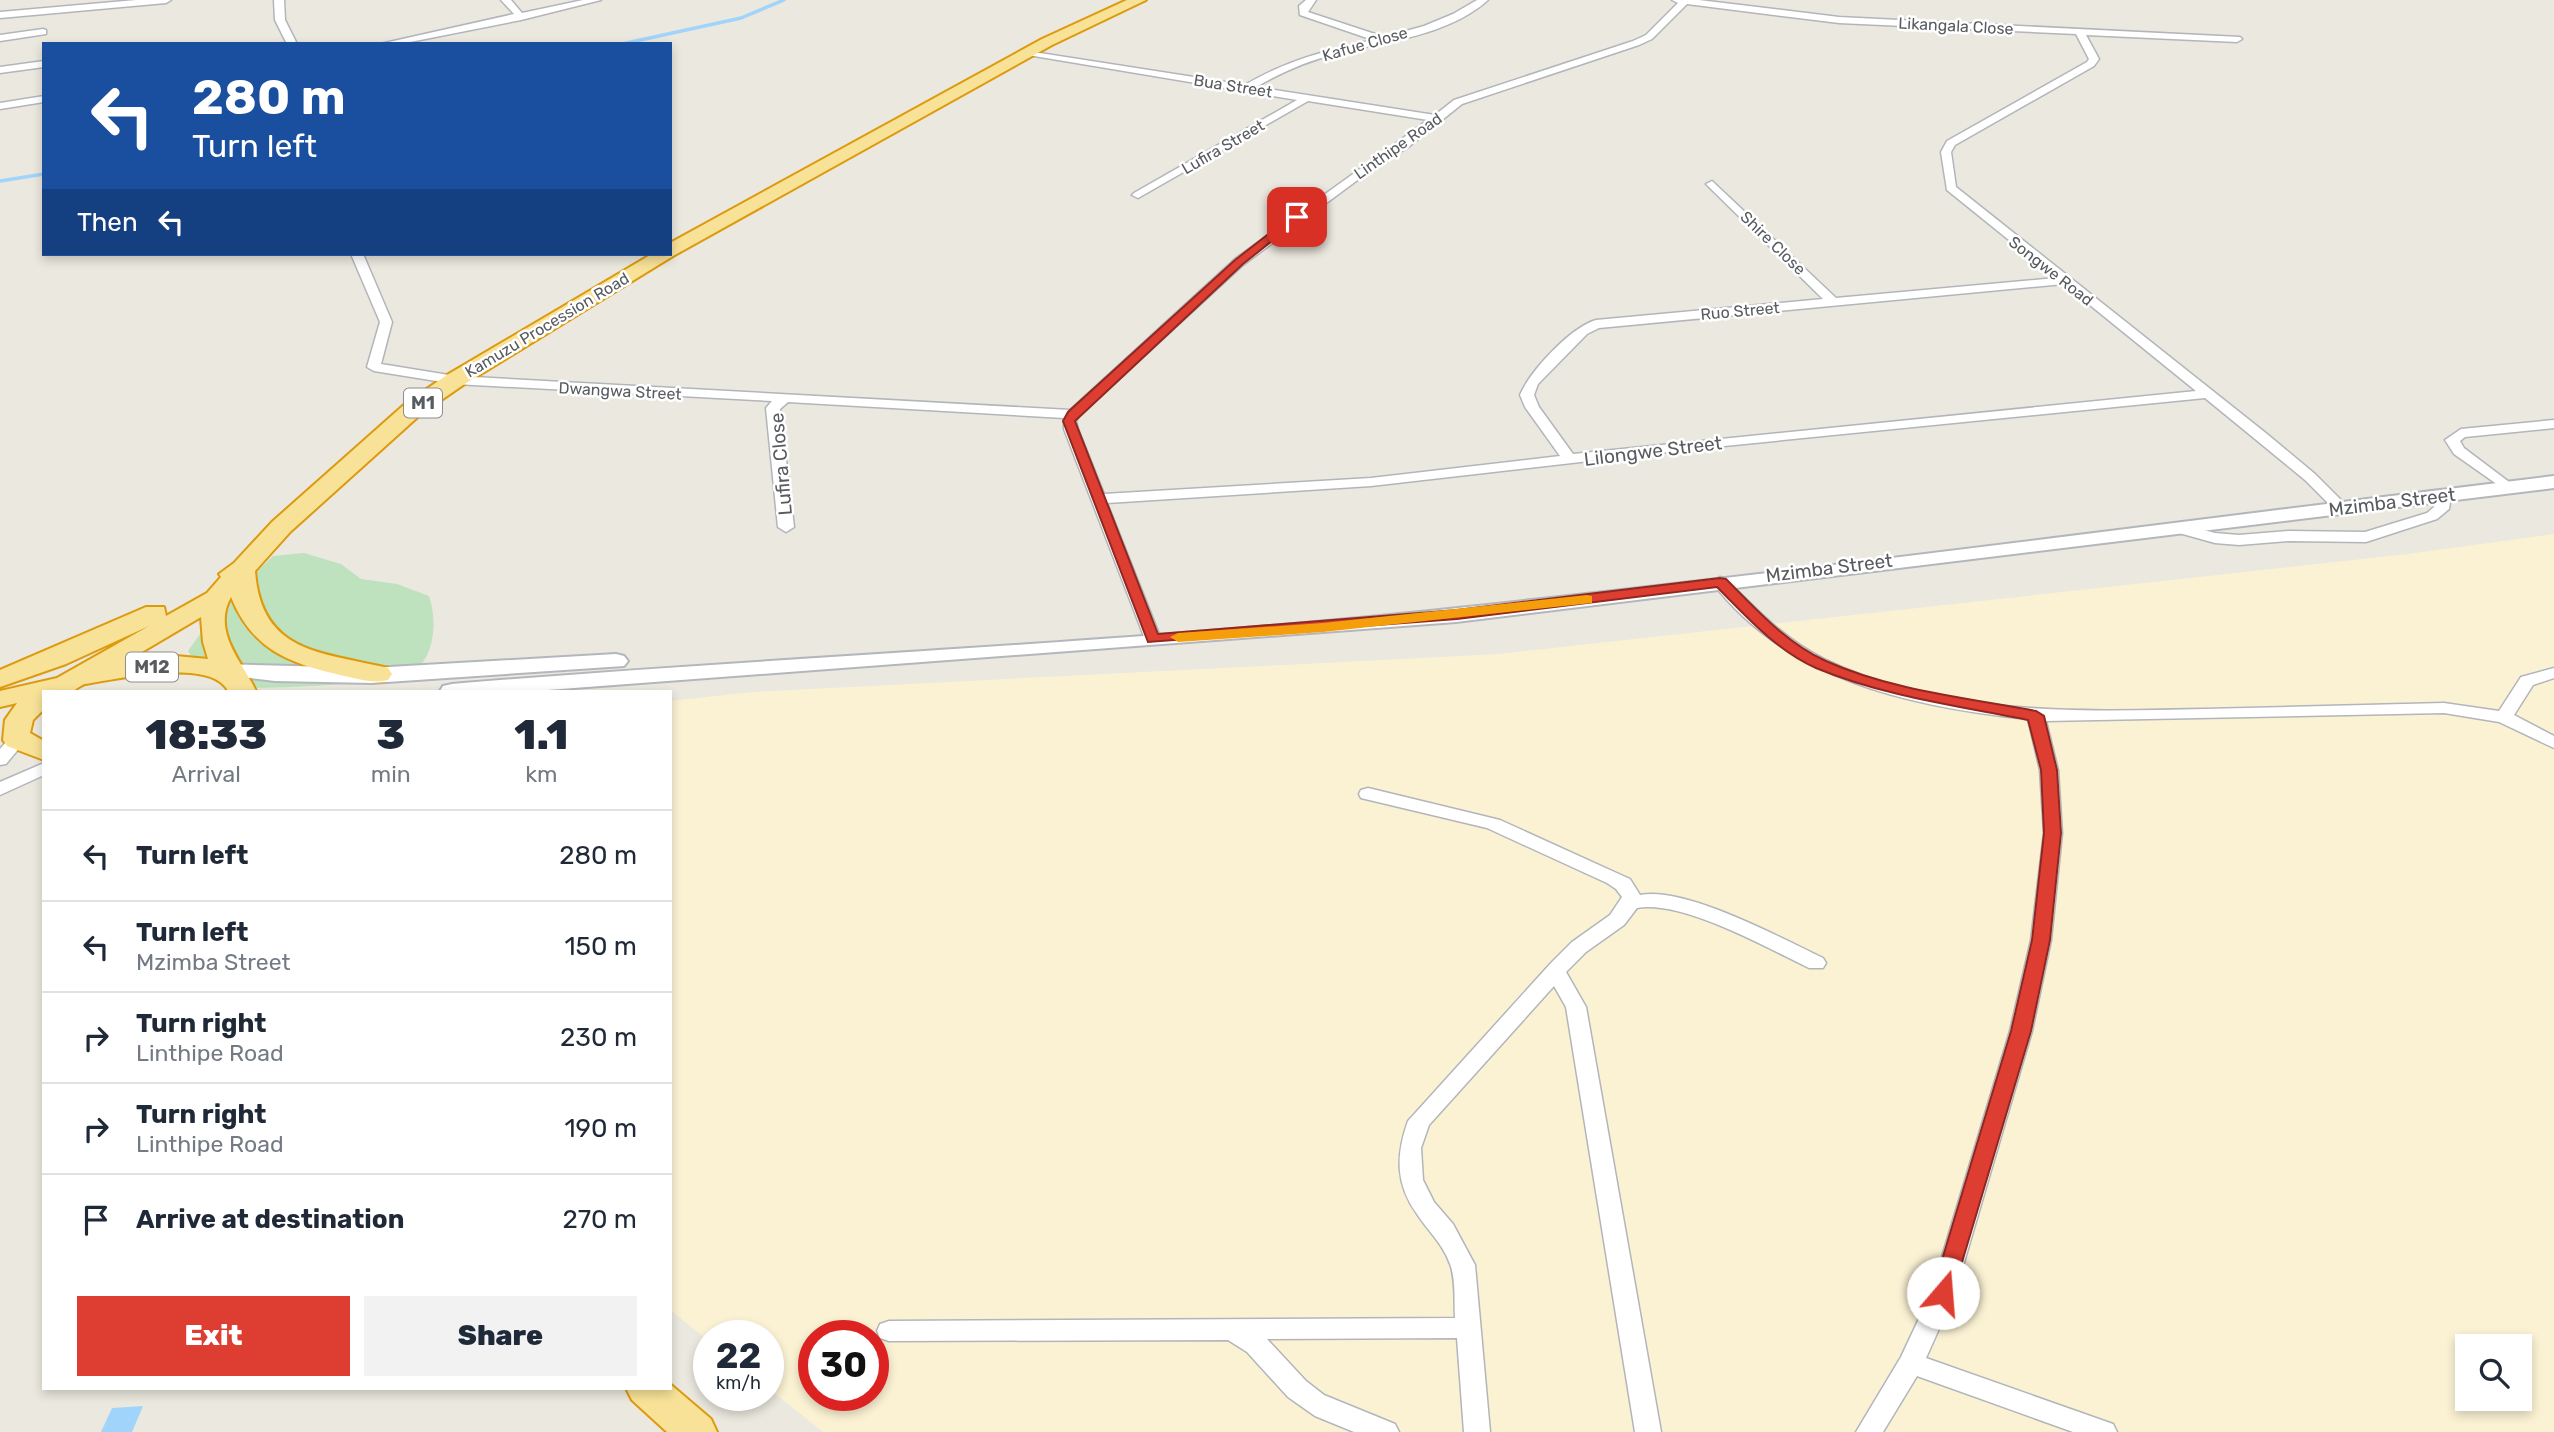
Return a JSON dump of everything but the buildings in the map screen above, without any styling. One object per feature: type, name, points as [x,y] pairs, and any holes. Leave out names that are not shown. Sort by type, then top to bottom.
[{"type":"highway","points":[[672,250],[1027,54],[1139,0]]},
{"type":"highway","name":"Kamuzu Procession Road","points":[[216,597],[281,527],[390,428],[455,380],[662,256]]},
{"type":"highway","points":[[0,679],[147,617],[242,569],[243,594],[273,643],[327,665],[378,674]]},
{"type":"highway","points":[[216,597],[212,629],[215,647],[226,669],[240,681],[242,690]]},
{"type":"highway","name":"M1","points":[[54,690],[216,597]]},
{"type":"highway","name":"M12","points":[[54,690],[140,668],[176,665],[226,669]]},
{"type":"highway","name":"M12","points":[[0,699],[42,692]]},
{"type":"highway","points":[[42,699],[21,715],[6,747],[42,751]]},
{"type":"highway","points":[[648,1390],[696,1432]]},
{"type":"main road","name":"Mzimba Street","points":[[1019,648],[1457,615],[2554,482]]},
{"type":"main road","points":[[226,669],[303,677],[808,651],[1019,648]]},
{"type":"main road","points":[[464,690],[707,669],[1019,648]]},
{"type":"street","points":[[0,15],[166,0]]},
{"type":"street","points":[[279,0],[280,20],[291,42]]},
{"type":"street","points":[[506,0],[521,17]]},
{"type":"street","points":[[395,42],[596,0]]},
{"type":"street","points":[[1311,0],[1304,6],[1303,13],[1383,40]]},
{"type":"street","name":"Kafue Close","points":[[1248,88],[1276,69],[1459,16],[1483,0]]},
{"type":"street","name":"Likangala Close","points":[[1681,1],[1839,20],[2237,39]]},
{"type":"street","name":"Linthipe Road","points":[[1073,414],[1239,262],[1297,217],[1438,119],[1458,102],[1636,43],[1648,37],[1681,1]]},
{"type":"street","points":[[44,42],[43,32],[59,10]]},
{"type":"street","points":[[0,38],[43,32]]},
{"type":"street","name":"Songwe Road","points":[[2080,32],[2094,59],[2091,64],[1958,139],[1946,152],[1951,188],[2063,281],[2209,394],[2310,477],[2341,508]]},
{"type":"street","name":"Bua Street","points":[[1027,54],[1438,119]]},
{"type":"street","points":[[0,70],[42,64]]},
{"type":"street","name":"Lufira Street","points":[[1139,195],[1307,98]]},
{"type":"street","points":[[0,106],[42,99]]},
{"type":"street","name":"Shire Close","points":[[1712,184],[1834,303]]},
{"type":"street","name":"Dwangwa Street","points":[[358,256],[386,322],[374,367],[455,380],[1073,414]]},
{"type":"street","name":"Ruo Street","points":[[1570,460],[1532,407],[1527,395],[1532,383],[1586,328],[2063,281]]},
{"type":"street","name":"Lilongwe Street","points":[[1097,499],[1371,482],[1694,445],[2209,394]]},
{"type":"street","name":"Lufira Close","points":[[781,400],[773,408],[786,527]]},
{"type":"street","points":[[1073,414],[1069,421],[1071,429],[1153,639]]},
{"type":"street","points":[[2508,488],[2459,451],[2452,440],[2461,433],[2554,424]]},
{"type":"street","points":[[2178,527],[2215,538],[2239,540],[2288,536],[2366,537],[2432,516],[2441,509],[2444,496]]},
{"type":"street","points":[[1720,582],[1771,632],[1819,664],[1898,689],[2036,716],[2444,708],[2504,717],[2554,743]]},
{"type":"street","points":[[2504,717],[2527,681],[2554,673]]},
{"type":"street","points":[[1868,1432],[1910,1363],[1943,1293],[1966,1226],[2021,1031],[2041,940],[2053,833],[2049,770],[2036,716]]},
{"type":"street","points":[[0,789],[42,769]]},
{"type":"street","points":[[1368,794],[1493,824],[1623,884],[1630,891],[1631,903]]},
{"type":"street","points":[[1477,1432],[1463,1265],[1445,1231],[1425,1208],[1412,1180],[1412,1133],[1419,1121],[1582,944],[1605,930],[1631,903],[1645,898],[1664,901],[1719,919],[1816,963]]},
{"type":"street","points":[[1556,972],[1576,1007],[1647,1432]]},
{"type":"street","points":[[889,1331],[1469,1328]]},
{"type":"street","points":[[1230,1329],[1258,1344],[1304,1396],[1318,1405],[1386,1432]]},
{"type":"street","points":[[1910,1363],[2104,1432]]},
{"type":"shaded area","points":[[2554,534],[2554,1432],[823,1432],[784,1401],[784,1320],[693,1320],[693,1328],[672,1312],[672,701],[753,692],[1499,654],[2408,554]]},
{"type":"green space","points":[[304,553],[341,564],[361,579],[397,584],[429,596],[433,618],[432,641],[416,671],[406,677],[377,682],[270,688],[239,687],[203,675],[188,651],[218,609],[273,556]]},
{"type":"water","points":[[143,1406],[132,1432],[101,1432],[112,1408]]},
{"type":"waterway","points":[[631,42],[741,18],[784,0]]},
{"type":"waterway","points":[[0,181],[42,174]]},
{"type":"slow traffic","points":[[1178,637],[1457,615],[1587,600]]},
{"type":"route","points":[[1297,217],[1239,262],[1073,414],[1069,421],[1153,639],[1457,615],[1720,582],[1771,632],[1791,648],[1819,664],[1898,689],[1994,710],[2036,716],[2049,770],[2053,833],[2041,940],[2021,1031],[1966,1226],[1943,1293]]}]
